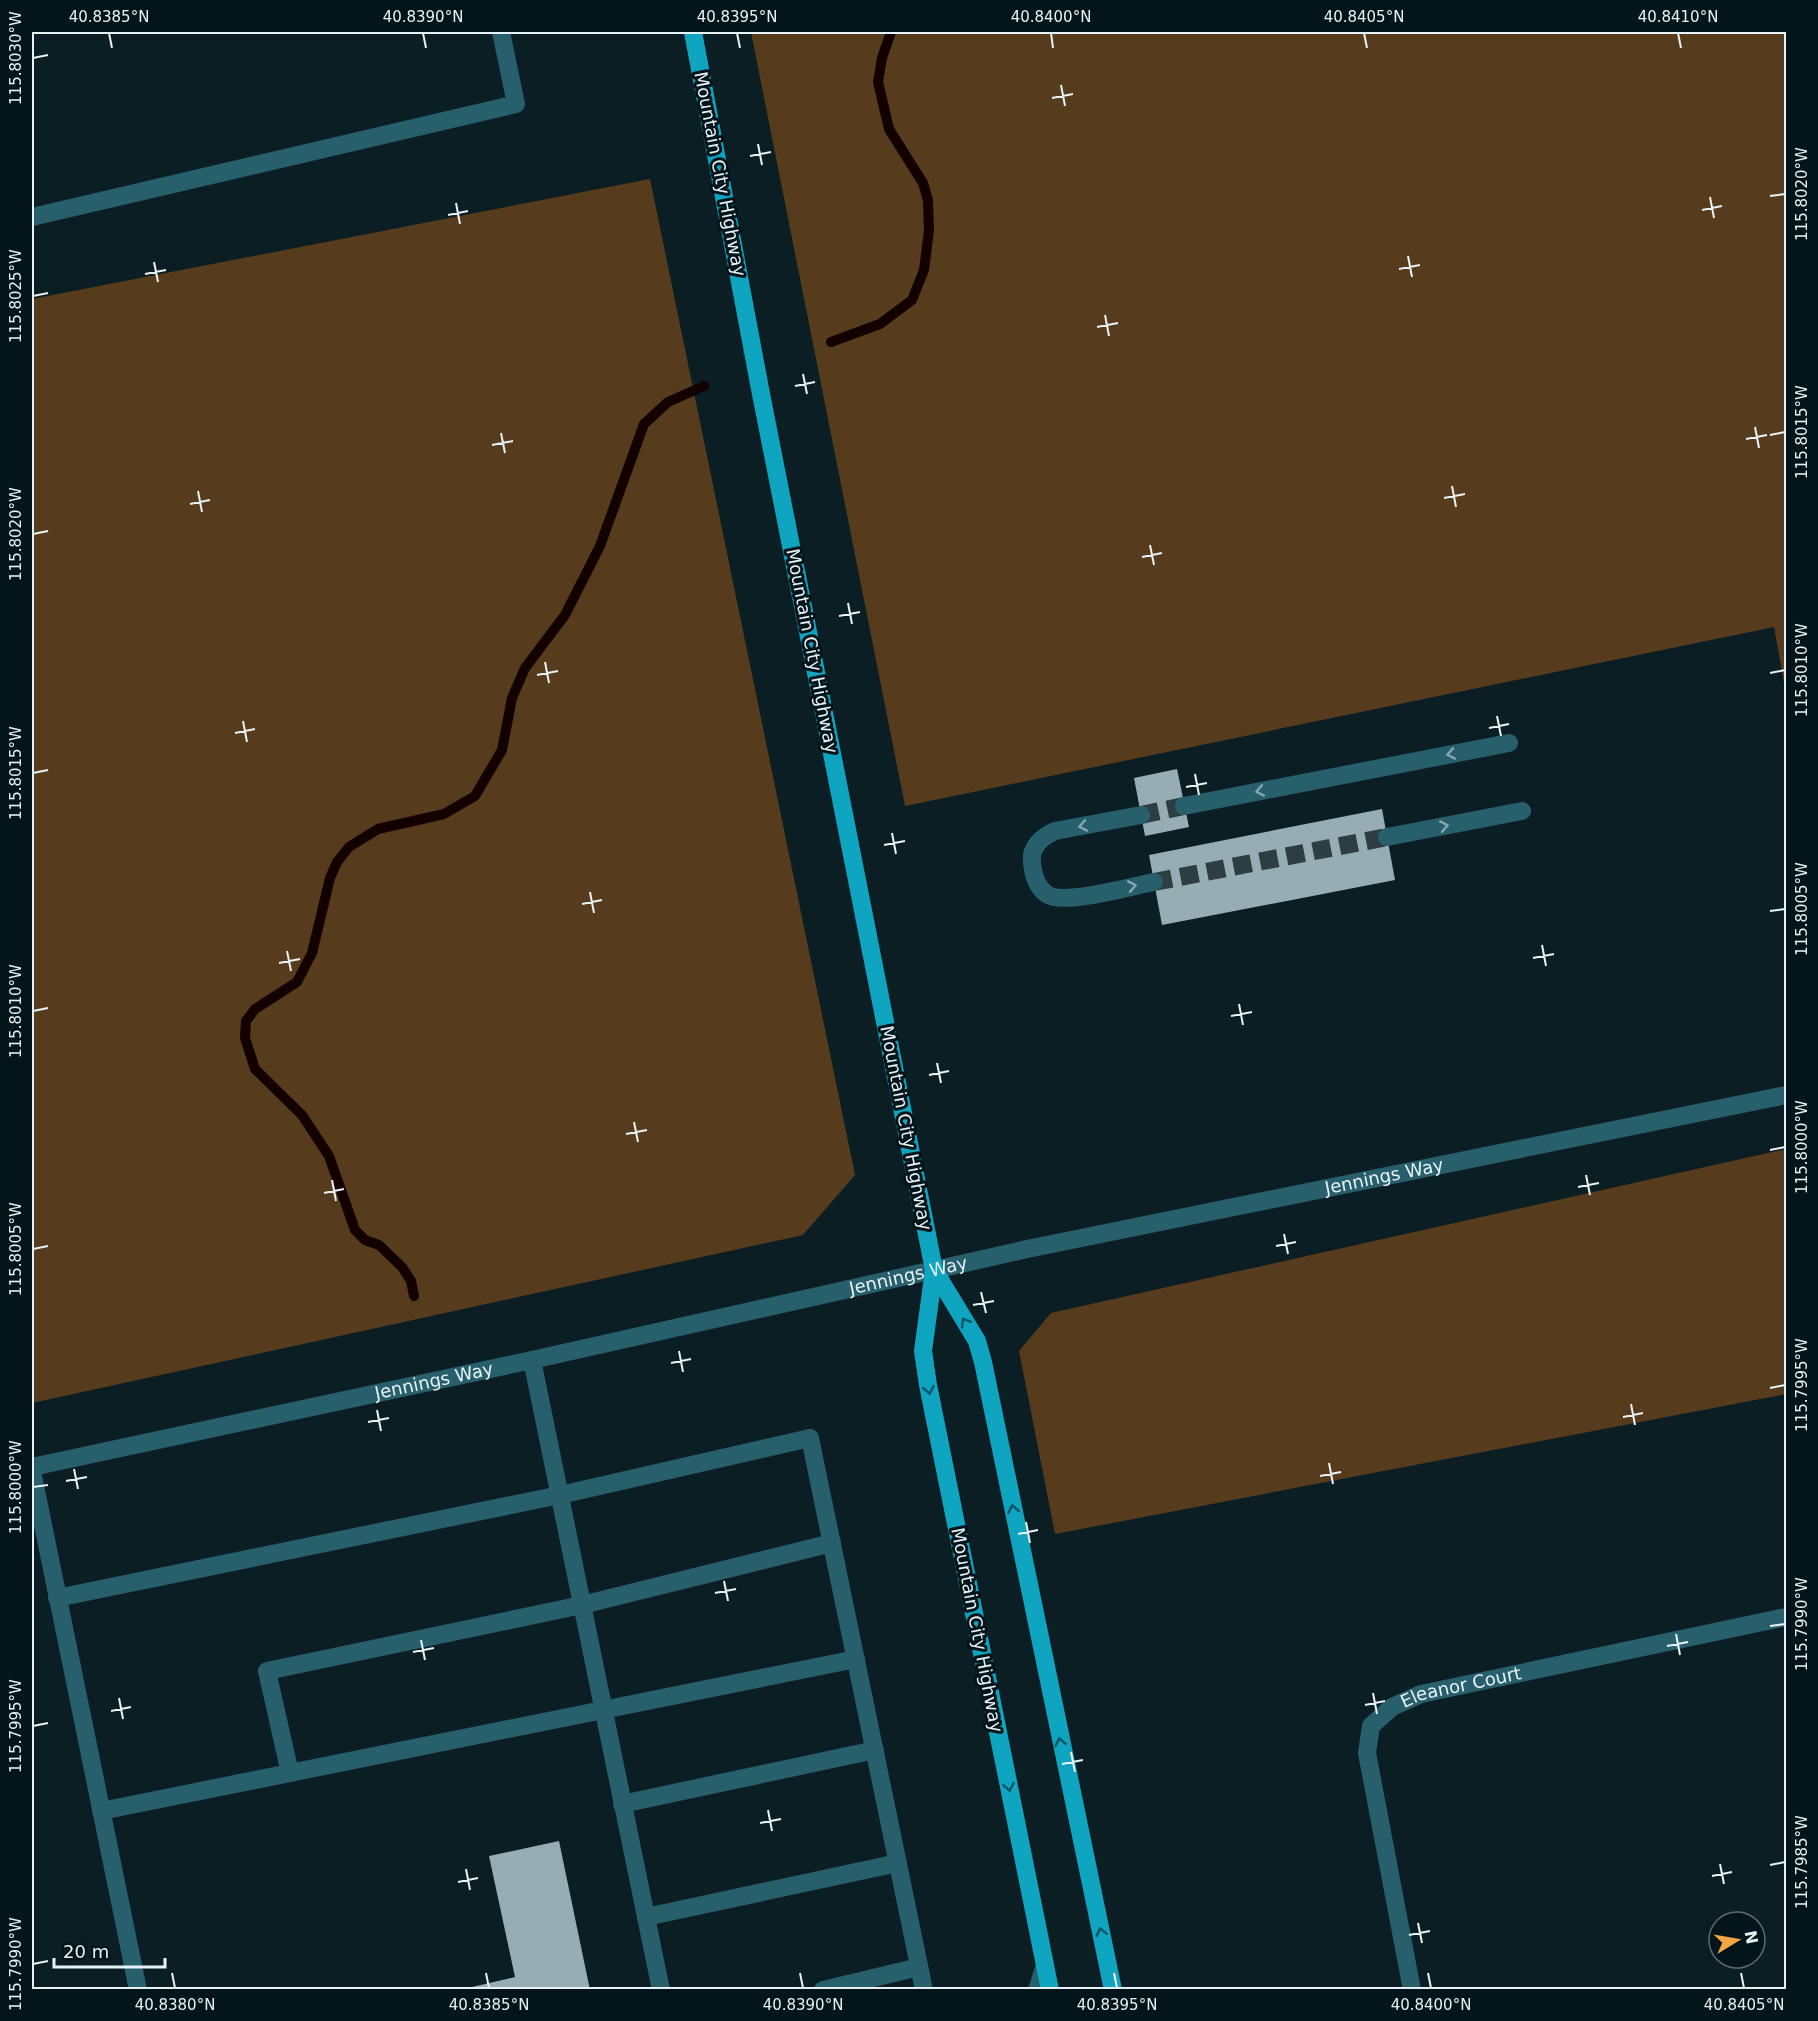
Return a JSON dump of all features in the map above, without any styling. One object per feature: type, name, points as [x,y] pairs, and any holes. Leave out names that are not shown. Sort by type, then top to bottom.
[{"type":"main road","name":"Mountain City Highway","points":[[693,32],[766,417],[934,1270],[922,1351],[1050,1989]]},
{"type":"main road","name":"Mountain City Highway","points":[[934,1270],[977,1341],[983,1362],[1113,1989]]},
{"type":"street","points":[[32,217],[516,104],[501,32]]},
{"type":"street","points":[[1184,806],[1509,743]]},
{"type":"street","points":[[1387,837],[1522,812]]},
{"type":"street","points":[[1141,814],[1055,831],[1047,835],[1036,845],[1031,857],[1035,878],[1040,888],[1047,894],[1058,898],[1077,897],[1154,882]]},
{"type":"street","name":"Jennings Way","points":[[32,1469],[934,1270],[1786,1095]]},
{"type":"street","points":[[532,1360],[661,1989]]},
{"type":"street","points":[[57,1598],[560,1495],[810,1438],[924,1989]]},
{"type":"street","points":[[32,1469],[138,1989]]},
{"type":"street","points":[[290,1773],[267,1671],[582,1605],[832,1543]]},
{"type":"street","name":"Eleanor Court","points":[[1412,1989],[1368,1764],[1371,1726],[1392,1707],[1420,1694],[1786,1617]]},
{"type":"street","points":[[101,1811],[856,1659]]},
{"type":"street","points":[[622,1804],[875,1750]]},
{"type":"street","points":[[646,1917],[898,1863]]},
{"type":"street","points":[[1037,1989],[1045,1965]]},
{"type":"street","points":[[823,1989],[919,1967]]},
{"type":"shaded area","points":[[751,32],[1786,32],[1786,694],[1774,627],[905,806]]},
{"type":"shaded area","points":[[650,179],[855,1175],[803,1235],[32,1403],[32,299]]},
{"type":"shaded area","points":[[1786,1149],[1786,1394],[1055,1534],[1019,1351],[1051,1313]]},
{"type":"building","points":[[1177,769],[1189,827],[1145,836],[1134,778]]},
{"type":"building","points":[[1382,809],[1395,880],[1162,925],[1149,855]]},
{"type":"building","points":[[559,1841],[590,1990],[459,1990],[515,1977],[489,1856]]},
{"type":"waterway","points":[[831,342],[880,324],[912,300],[924,270],[929,230],[928,200],[923,183],[889,129],[878,82],[882,58],[891,32]]},
{"type":"waterway","points":[[414,1296],[411,1281],[402,1267],[379,1245],[365,1240],[355,1230],[329,1156],[302,1115],[255,1069],[245,1038],[246,1021],[255,1009],[297,982],[312,953],[330,878],[337,862],[349,847],[378,829],[444,814],[475,796],[502,750],[512,698],[525,668],[565,615],[600,546],[644,424],[668,402],[704,386]]},
{"type":"tunnel","points":[[1141,815],[1184,806]]},
{"type":"tunnel","points":[[1154,882],[1387,837]]}]
